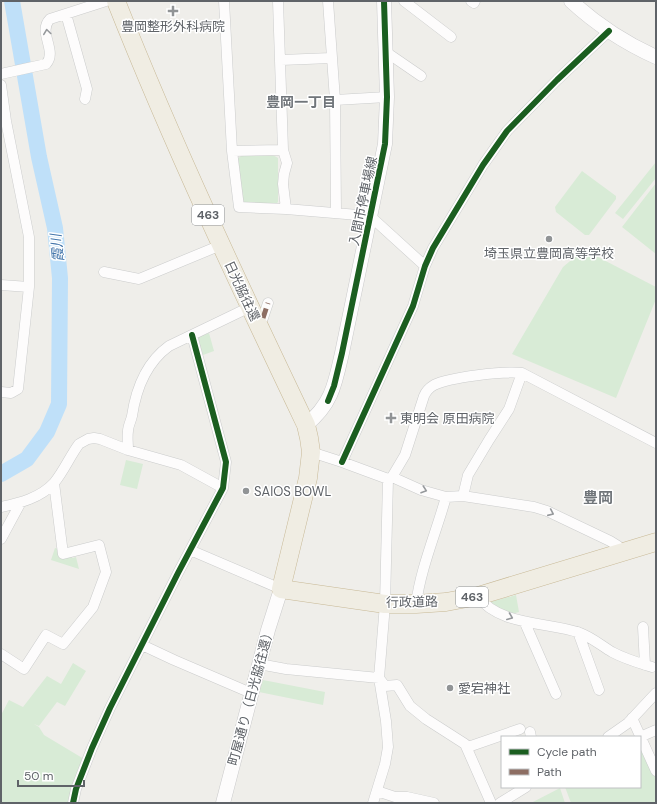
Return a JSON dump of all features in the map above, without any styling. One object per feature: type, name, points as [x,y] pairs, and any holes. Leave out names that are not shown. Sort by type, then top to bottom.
[{"type":"highway","name":"日光脇往還","points":[[116,1],[150,84],[221,245],[256,312],[306,425],[311,452],[308,478],[302,509],[281,589]]},
{"type":"highway","name":"行政道路","points":[[281,589],[385,604],[446,602],[478,596],[656,542]]},
{"type":"main road","name":"入間市停車場線","points":[[306,425],[322,410],[334,386],[385,144],[387,97],[384,1]]},
{"type":"main road","points":[[571,1],[587,16],[608,31],[656,57]]},
{"type":"main road","name":"町屋通り（日光脇往還）","points":[[223,803],[259,664],[281,589]]},
{"type":"street","points":[[3,74],[46,64],[51,56],[46,28],[46,23],[50,19],[106,1]]},
{"type":"street","points":[[224,1],[232,152],[238,207],[286,209],[370,216],[425,266]]},
{"type":"street","points":[[278,1],[283,150],[287,163],[283,184],[286,209]]},
{"type":"street","points":[[328,1],[335,100],[336,213]]},
{"type":"street","points":[[404,1],[451,37]]},
{"type":"street","points":[[472,1],[474,3],[476,1]]},
{"type":"street","points":[[66,14],[88,89],[85,99]]},
{"type":"street","points":[[342,462],[413,306],[425,266],[433,248],[483,165],[507,131],[608,31]]},
{"type":"street","points":[[386,52],[398,58],[421,76]]},
{"type":"street","points":[[281,60],[331,58]]},
{"type":"street","points":[[1,85],[6,121],[29,237],[30,287],[18,389],[11,393],[1,392]]},
{"type":"street","points":[[335,100],[387,97]]},
{"type":"street","points":[[232,152],[283,150]]},
{"type":"street","points":[[104,272],[139,279],[221,245]]},
{"type":"street","points":[[1,285],[30,287]]},
{"type":"street","points":[[128,450],[128,430],[132,417],[133,404],[151,363],[160,353],[169,346],[192,335],[256,312],[268,303]]},
{"type":"street","points":[[73,803],[92,748],[110,708],[223,488],[226,462],[192,335]]},
{"type":"street","points":[[373,803],[385,764],[388,747],[386,721],[379,678],[385,604],[390,478],[405,455],[427,390],[440,383],[455,379],[508,373],[522,373],[656,443]]},
{"type":"street","points":[[463,496],[468,475],[509,409],[522,373]]},
{"type":"street","points":[[1,507],[21,502],[44,491],[54,483],[79,444],[84,440],[94,438],[128,450],[181,465],[223,488]]},
{"type":"street","points":[[311,452],[390,478],[421,490],[446,497],[463,496],[527,505],[547,511],[610,541],[618,546],[621,553]]},
{"type":"street","points":[[1,654],[24,669],[46,636],[63,644],[93,607],[106,572],[99,545],[63,554],[54,483]]},
{"type":"street","points":[[416,604],[421,575],[439,523],[446,497]]},
{"type":"street","points":[[1,539],[21,502]]},
{"type":"street","points":[[190,550],[281,589]]},
{"type":"street","points":[[478,596],[483,603],[500,613],[525,623],[546,625],[578,632],[614,652],[648,666],[643,627]]},
{"type":"street","points":[[525,623],[556,694]]},
{"type":"street","points":[[578,632],[599,690]]},
{"type":"street","points":[[142,645],[252,693]]},
{"type":"street","points":[[259,664],[286,669],[379,678],[385,686],[397,685],[410,706],[426,719],[468,747],[491,803]]},
{"type":"street","points":[[609,736],[628,723],[656,693]]},
{"type":"street","points":[[632,718],[640,736]]},
{"type":"street","points":[[468,747],[520,729]]},
{"type":"street","points":[[641,737],[656,730]]},
{"type":"street","points":[[641,739],[656,771]]},
{"type":"street","points":[[500,803],[524,788]]},
{"type":"street","points":[[377,791],[395,797],[407,797],[434,803]]},
{"type":"green space","points":[[273,155],[278,158],[278,202],[275,205],[245,203],[242,201],[237,159],[241,156]]},
{"type":"green space","points":[[656,162],[656,178],[623,219],[615,213]]},
{"type":"green space","points":[[582,171],[616,196],[616,199],[589,235],[585,235],[556,212],[555,207]]},
{"type":"green space","points":[[656,183],[656,254],[622,227]]},
{"type":"green space","points":[[585,254],[594,255],[656,287],[656,299],[616,398],[512,354],[563,267],[576,256]]},
{"type":"green space","points":[[209,333],[214,351],[203,355],[198,340],[199,337]]},
{"type":"green space","points":[[126,460],[143,464],[137,489],[120,485]]},
{"type":"green space","points":[[55,548],[71,554],[72,558],[76,557],[79,569],[51,560]]},
{"type":"green space","points":[[516,595],[519,612],[507,613],[500,610],[490,602]]},
{"type":"green space","points":[[73,663],[86,671],[65,706],[57,702],[39,726],[34,724],[39,727],[44,735],[84,759],[69,803],[1,803],[1,715],[9,700],[23,707],[47,676],[61,684]]},
{"type":"green space","points":[[263,680],[325,692],[323,705],[259,692]]},
{"type":"green space","points":[[641,743],[656,776],[656,803],[571,803],[565,788],[641,788]]},
{"type":"green space","points":[[560,788],[565,803],[531,803]]},
{"type":"waterway","name":"霞川","points":[[1,474],[27,459],[47,432],[59,404],[60,278],[55,228],[39,157],[12,1]]},
{"type":"marked path","points":[[263,318],[268,303]]},
{"type":"cycle path","points":[[328,401],[334,386],[342,353],[385,144],[387,97],[384,1]]},
{"type":"cycle path","points":[[342,462],[413,306],[425,266],[433,248],[483,165],[507,131],[557,80],[609,31]]},
{"type":"cycle path","points":[[73,803],[76,789],[110,708],[223,488],[226,462],[192,335]]},
{"type":"place","name":"豊岡整形外科病院","points":[[173,11]]},
{"type":"place","name":"埼玉県立豊岡高等学校","points":[[549,239]]},
{"type":"place","name":"東明会 原田病院","points":[[391,418]]},
{"type":"place","name":"SAIOS BOWL","points":[[246,491]]},
{"type":"place","name":"愛宕神社","points":[[450,688]]},
{"type":"district","name":"豊岡一丁目","points":[[301,102]]},
{"type":"district","name":"豊岡","points":[[598,498]]}]
